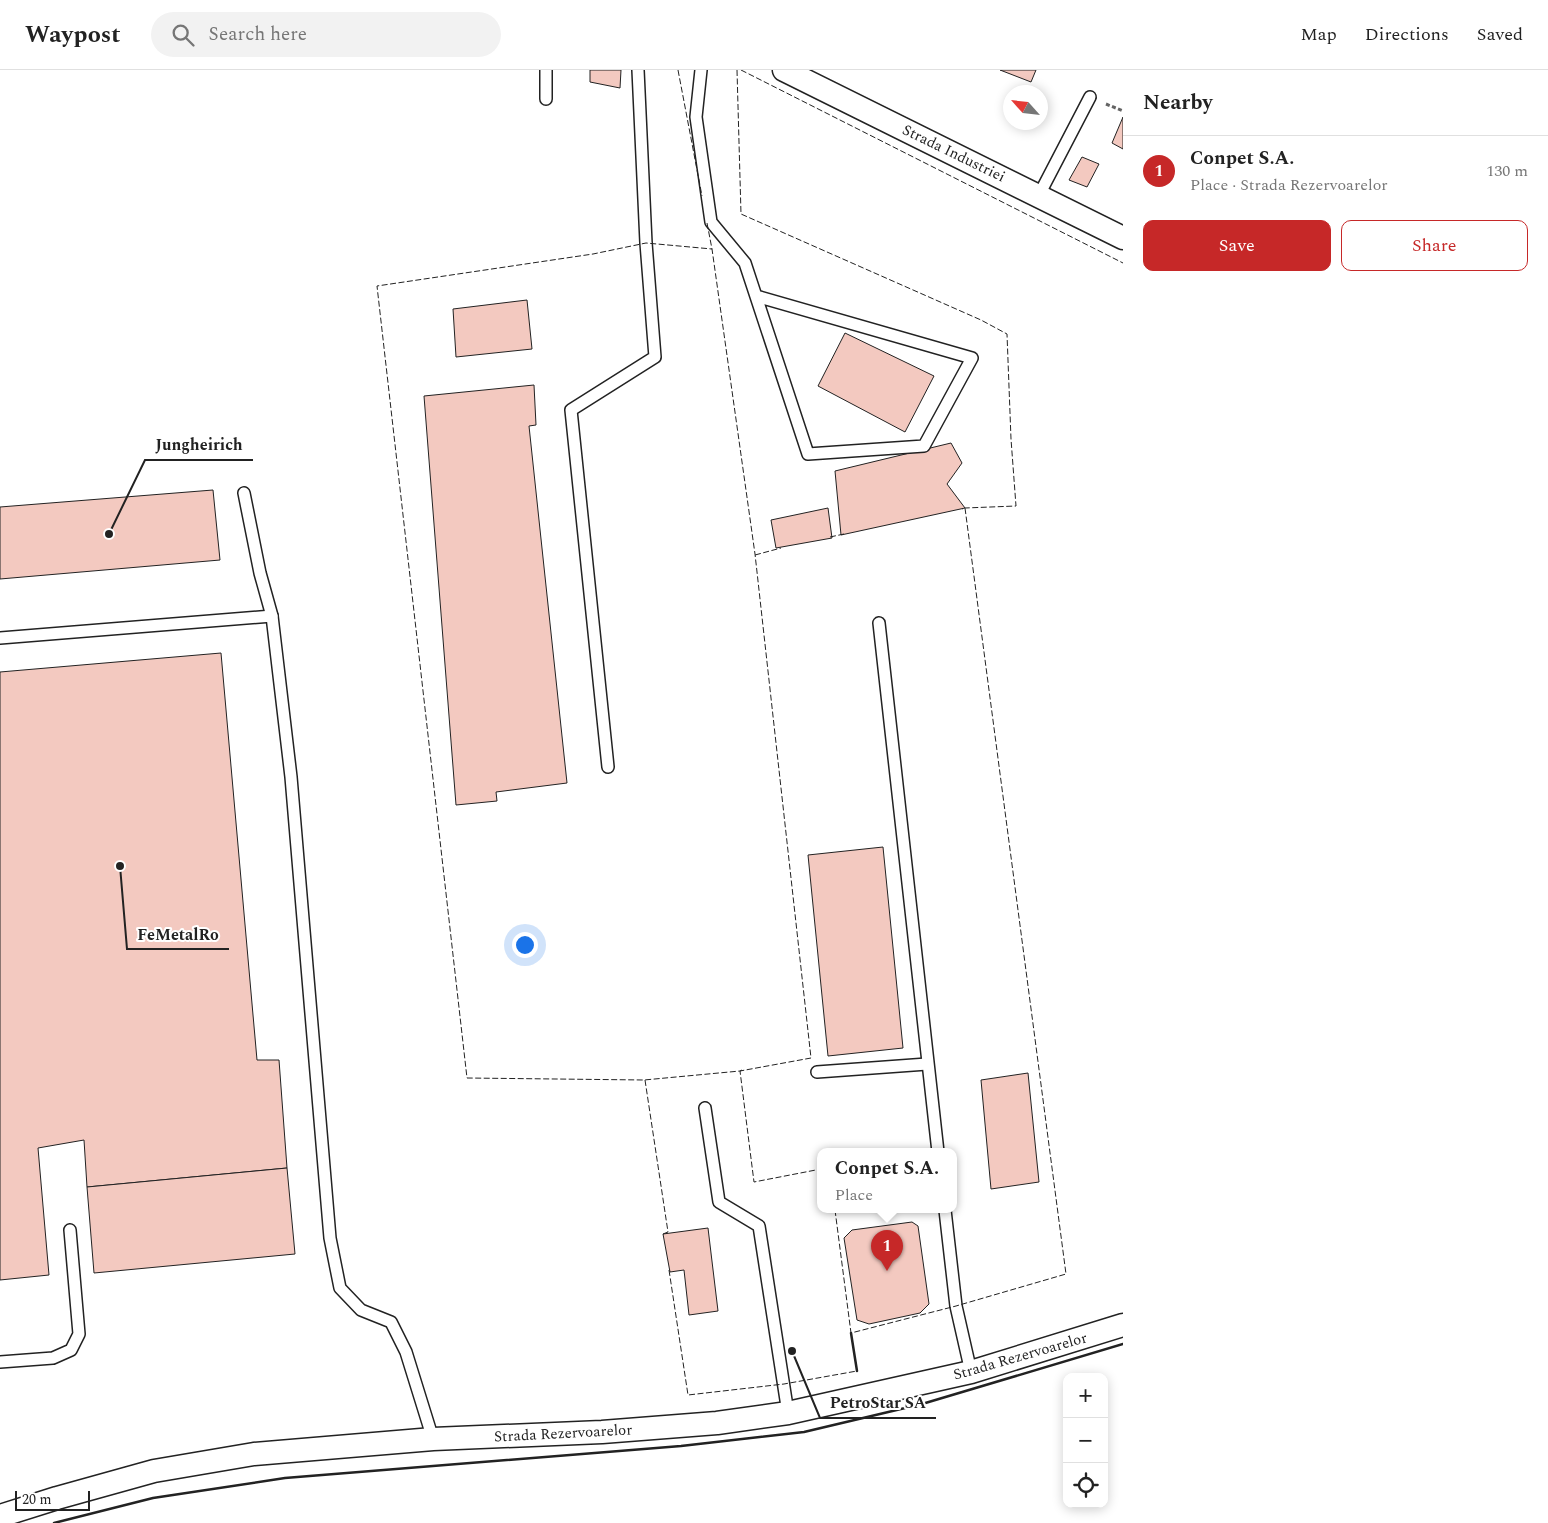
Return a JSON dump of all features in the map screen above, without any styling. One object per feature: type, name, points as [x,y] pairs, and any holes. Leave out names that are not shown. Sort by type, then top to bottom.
[{"type":"street","name":"Strada Industriei","points":[[784,70],[1123,238]]},
{"type":"street","name":"Strada Rezervoarelor","points":[[0,1516],[154,1470],[254,1454],[433,1439],[602,1432],[717,1422],[788,1413],[970,1372],[1123,1325]]},
{"type":"lane","points":[[546,70],[546,99]]},
{"type":"lane","points":[[608,767],[571,410],[655,357],[646,243],[638,70]]},
{"type":"lane","points":[[700,70],[696,117],[712,222],[745,263],[808,454],[924,446],[972,358],[756,296]]},
{"type":"lane","points":[[1039,195],[1090,97]]},
{"type":"lane","points":[[244,493],[260,574],[272,616],[291,777],[330,1238],[340,1288],[361,1310],[391,1322],[406,1352],[433,1439]]},
{"type":"lane","points":[[0,638],[272,616]]},
{"type":"lane","points":[[879,623],[938,1148]]},
{"type":"lane","points":[[817,1072],[928,1064]]},
{"type":"lane","points":[[706,1108],[718,1202],[759,1226],[788,1413]]},
{"type":"lane","points":[[945,1213],[956,1306],[970,1372]]},
{"type":"lane","points":[[0,1362],[52,1358],[71,1350],[79,1334],[70,1230]]},
{"type":"building","points":[[590,70],[621,70],[620,88],[590,82]]},
{"type":"building","points":[[1000,70],[1036,70],[1031,82]]},
{"type":"building","points":[[1123,117],[1123,149],[1112,143]]},
{"type":"building","points":[[1082,157],[1099,164],[1087,187],[1069,180]]},
{"type":"building","points":[[527,300],[532,349],[456,357],[453,309]]},
{"type":"building","points":[[845,333],[934,376],[905,432],[818,386]]},
{"type":"building","points":[[534,385],[536,425],[529,426],[567,783],[496,792],[497,801],[456,805],[424,396]]},
{"type":"building","points":[[951,443],[962,463],[947,484],[965,508],[841,535],[835,471]]},
{"type":"building","points":[[213,490],[220,560],[0,579],[0,507]]},
{"type":"building","points":[[828,508],[832,538],[776,548],[771,520]]},
{"type":"building","points":[[221,653],[257,1060],[279,1060],[287,1168],[87,1187],[84,1140],[38,1148],[49,1275],[0,1280],[0,672]]},
{"type":"building","points":[[883,847],[903,1048],[828,1056],[808,855]]},
{"type":"building","points":[[1028,1073],[1039,1182],[991,1189],[981,1080]]},
{"type":"building","points":[[287,1168],[295,1254],[94,1273],[87,1187]]},
{"type":"building","points":[[912,1222],[918,1226],[929,1304],[920,1313],[869,1324],[857,1320],[844,1238],[852,1230]]},
{"type":"building","points":[[708,1228],[718,1311],[689,1315],[684,1270],[670,1272],[663,1234]]},
{"type":"fence","points":[[678,70],[702,196]]},
{"type":"fence","points":[[737,70],[741,214],[981,320],[1007,334],[1016,506],[965,508]]},
{"type":"fence","points":[[741,70],[1123,263]]},
{"type":"fence","points":[[707,223],[712,249],[755,554],[811,1058],[740,1071],[644,1080],[467,1078],[377,286],[593,254],[646,243],[712,249]]},
{"type":"fence","points":[[835,1213],[851,1333],[956,1306],[1066,1274],[965,508],[962,509]]},
{"type":"fence","points":[[830,537],[844,534]]},
{"type":"fence","points":[[755,555],[781,548]]},
{"type":"fence","points":[[742,1070],[740,1071],[754,1182],[817,1170]]},
{"type":"fence","points":[[645,1080],[668,1232],[663,1234]]},
{"type":"fence","points":[[669,1270],[688,1395],[784,1384],[857,1371]]},
{"type":"wall","points":[[851,1333],[857,1371]]},
{"type":"wall","points":[[54,1523],[153,1498],[285,1478],[681,1446],[804,1432],[922,1404],[1123,1344]]},
{"type":"place","name":"Jungheirich","points":[[109,534]]},
{"type":"place","name":"FeMetalRo","points":[[120,866]]},
{"type":"place","name":"Conpet S.A.","points":[[887,1271]]},
{"type":"place","name":"PetroStar SA","points":[[792,1351]]}]
